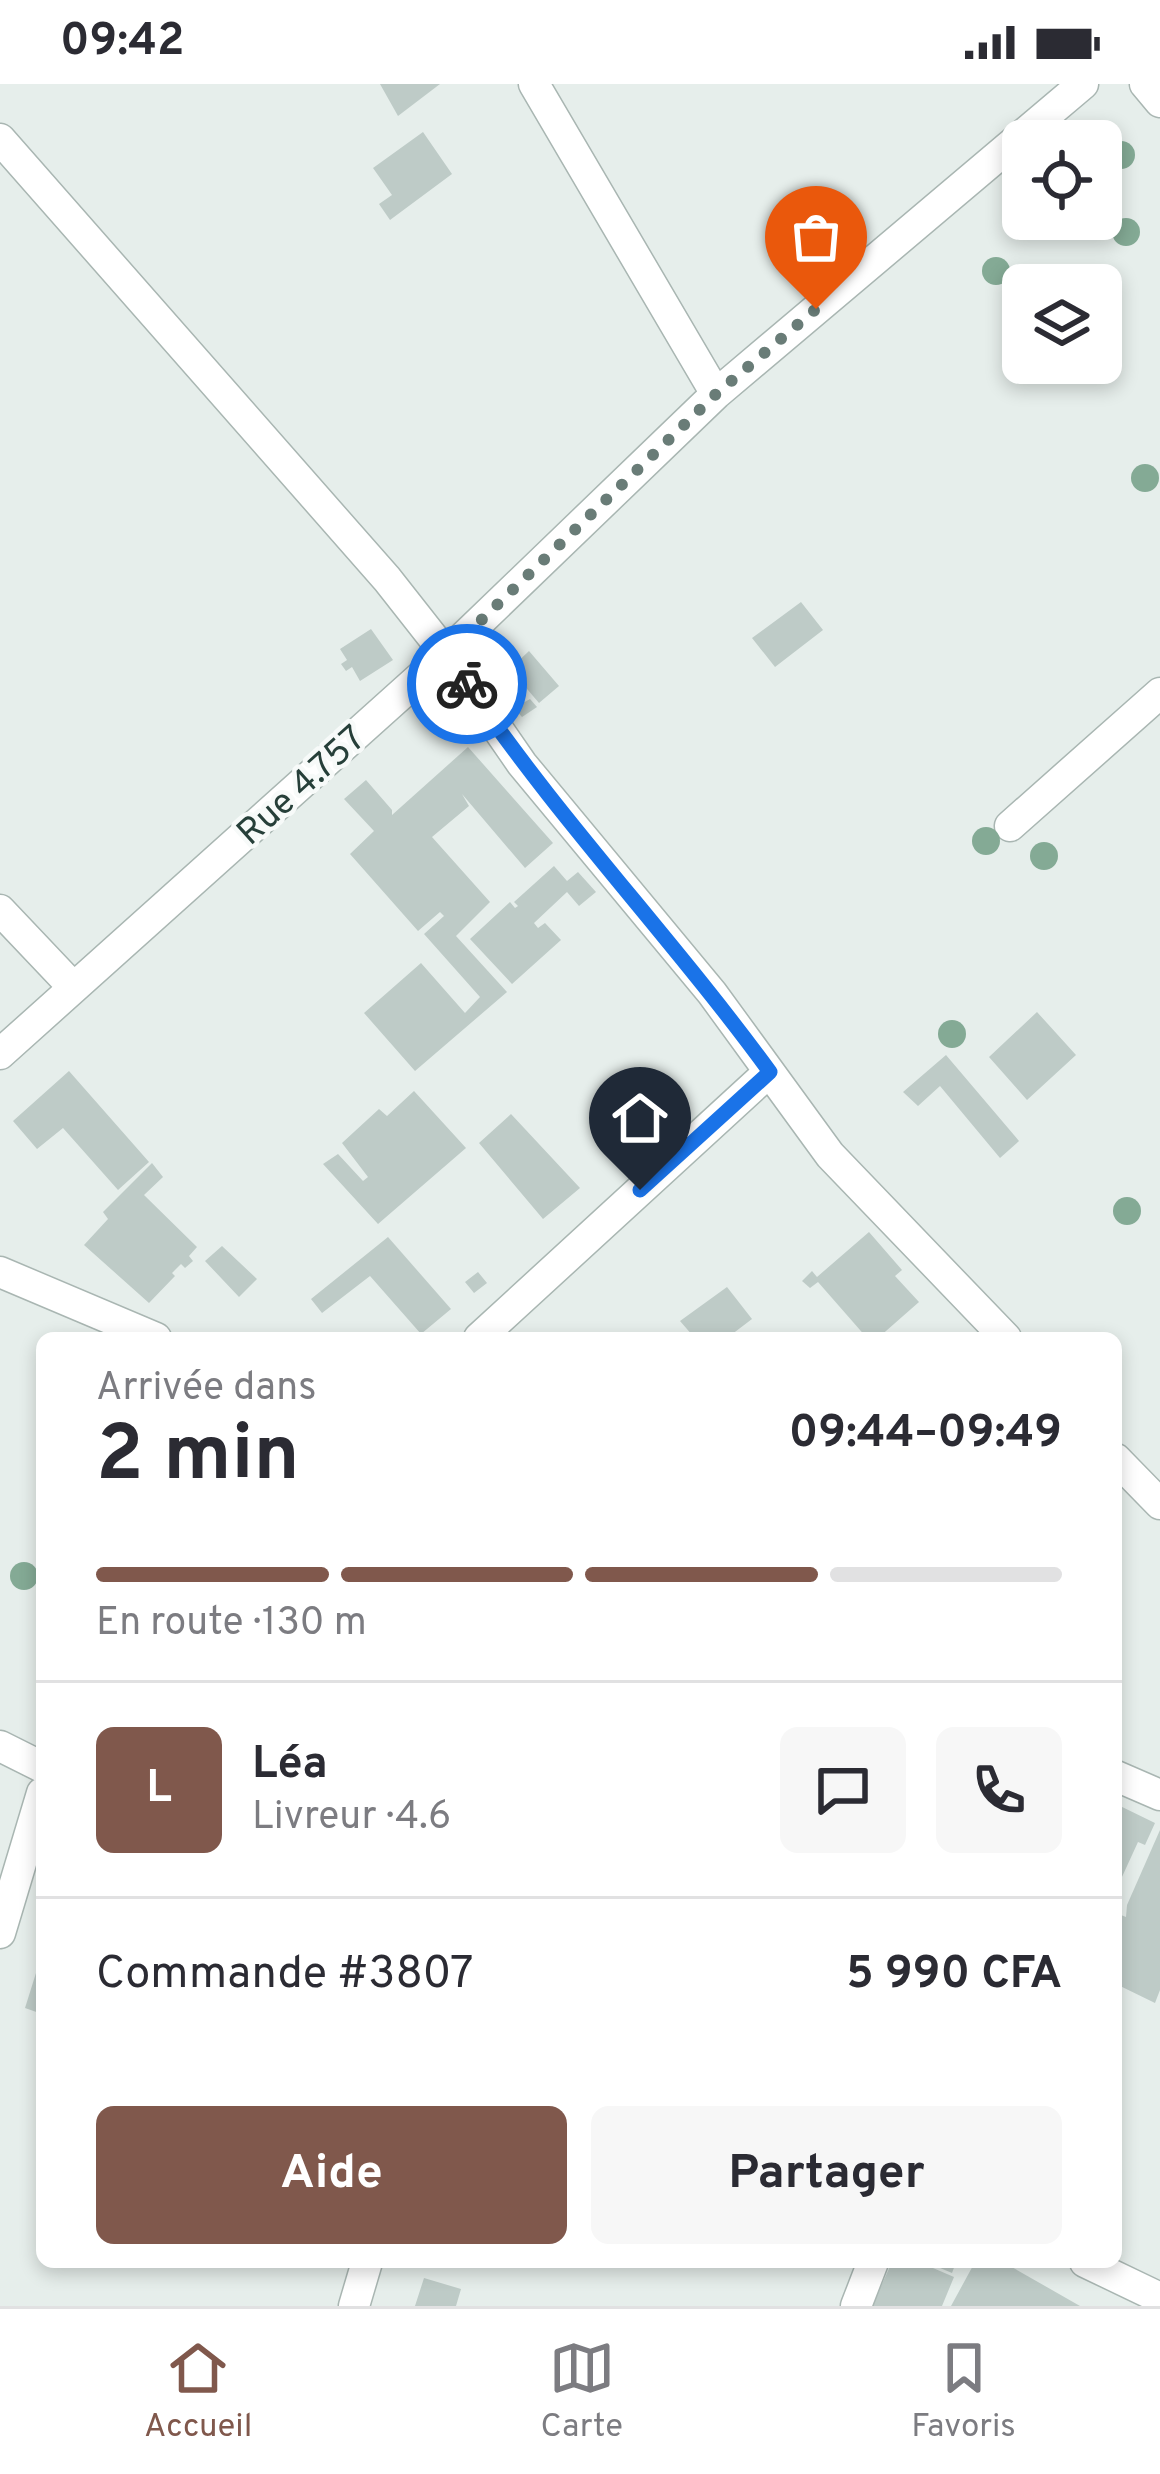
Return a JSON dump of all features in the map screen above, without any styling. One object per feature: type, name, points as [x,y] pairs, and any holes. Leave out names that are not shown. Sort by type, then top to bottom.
[{"type":"street","points":[[534,84],[716,394]]},
{"type":"street","name":"Rue 4.757","points":[[0,1054],[446,654],[716,394],[1083,84]]},
{"type":"street","points":[[1145,84],[1160,102]]},
{"type":"street","points":[[0,139],[373,562],[446,654],[522,764],[712,993],[830,1155],[1000,1332]]},
{"type":"street","points":[[1010,826],[1160,693]]},
{"type":"street","points":[[0,910],[73,987]]},
{"type":"street","points":[[486,1332],[770,1072]]},
{"type":"street","points":[[0,1271],[142,1332]]},
{"type":"street","points":[[1122,1465],[1160,1504]]},
{"type":"street","points":[[0,1746],[36,1764]]},
{"type":"street","points":[[1122,1779],[1160,1795]]},
{"type":"street","points":[[0,1933],[36,1812]]},
{"type":"street","points":[[354,2306],[365,2268]]},
{"type":"street","points":[[856,2306],[871,2268]]},
{"type":"street","points":[[1097,2268],[1160,2298]]},
{"type":"building","points":[[380,84],[440,84],[398,116]]},
{"type":"building","points":[[423,132],[452,174],[390,220],[379,204],[392,195],[373,168]]},
{"type":"building","points":[[801,602],[823,630],[775,667],[752,638]]},
{"type":"building","points":[[371,629],[393,660],[360,681],[352,667],[346,671],[341,664],[347,660],[340,649]]},
{"type":"building","points":[[529,651],[559,686],[539,703],[510,669]]},
{"type":"building","points":[[530,699],[537,707],[522,717],[514,708]]},
{"type":"building","points":[[468,747],[553,843],[525,868],[462,794],[469,806],[432,837],[490,902],[456,936],[507,992],[415,1071],[364,1013],[421,963],[465,1013],[480,997],[424,934],[444,916],[440,912],[418,931],[350,854],[374,831],[344,799],[366,780],[392,815]]},
{"type":"building","points":[[554,866],[567,881],[578,872],[596,892],[579,906],[567,892],[534,923],[538,928],[545,923],[561,940],[512,984],[470,939],[510,902],[518,906],[514,902]]},
{"type":"building","points":[[1037,1012],[1076,1055],[1027,1100],[989,1057]]},
{"type":"building","points":[[946,1055],[1019,1141],[1000,1158],[940,1086],[918,1106],[903,1092]]},
{"type":"building","points":[[69,1071],[149,1162],[118,1190],[63,1128],[37,1149],[13,1121]]},
{"type":"building","points":[[414,1091],[466,1148],[378,1224],[323,1164],[338,1154],[363,1181],[368,1177],[342,1143],[379,1109],[387,1116]]},
{"type":"building","points":[[511,1114],[580,1188],[543,1219],[479,1143]]},
{"type":"building","points":[[152,1163],[163,1177],[144,1195],[197,1247],[189,1256],[193,1261],[185,1268],[181,1264],[149,1303],[84,1245],[108,1219],[103,1212]]},
{"type":"building","points":[[869,1232],[902,1270],[895,1276],[919,1302],[885,1332],[862,1332],[818,1282],[810,1288],[802,1281],[812,1271],[817,1277]]},
{"type":"building","points":[[388,1237],[451,1309],[419,1332],[370,1276],[322,1313],[311,1299]]},
{"type":"building","points":[[222,1246],[257,1279],[239,1297],[205,1261]]},
{"type":"building","points":[[478,1272],[487,1283],[474,1293],[465,1282]]},
{"type":"building","points":[[727,1287],[752,1319],[735,1332],[690,1332],[680,1321]]},
{"type":"building","points":[[1122,1807],[1155,1823],[1145,1845],[1138,1842],[1122,1877]]},
{"type":"building","points":[[1160,1830],[1160,1990],[1155,2003],[1122,1987],[1122,1915],[1126,1917]]},
{"type":"building","points":[[36,1973],[36,2012],[25,2008]]},
{"type":"building","points":[[889,2268],[933,2268],[954,2277],[942,2306],[872,2306]]},
{"type":"building","points":[[972,2268],[1014,2268],[1080,2306],[951,2306]]},
{"type":"building","points":[[424,2278],[461,2289],[456,2306],[415,2306]]},
{"type":"way so far","points":[[467,684],[446,654],[716,394],[816,309]]},
{"type":"route","points":[[467,684],[522,764],[712,993],[770,1072],[640,1190]]}]
